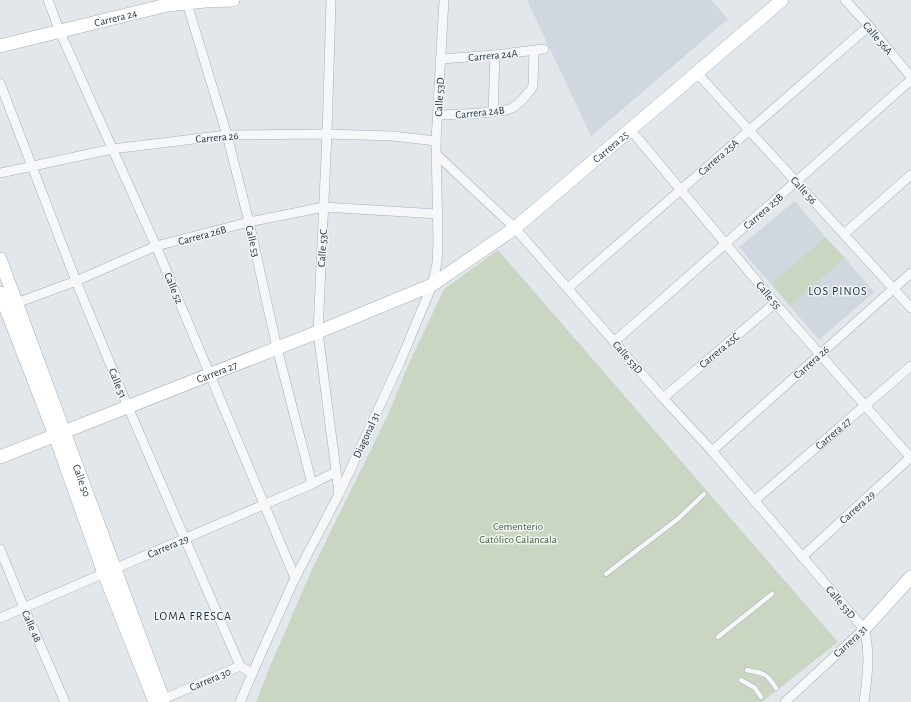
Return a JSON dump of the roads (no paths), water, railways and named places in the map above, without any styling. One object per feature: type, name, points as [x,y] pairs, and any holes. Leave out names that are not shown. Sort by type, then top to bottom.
[{"type":"street","name":"Calle 52","points":[[48,0],[60,32],[156,246],[295,578]]},
{"type":"street","name":"Carrera 24","points":[[0,46],[167,5],[186,2],[234,0]]},
{"type":"street","name":"Calle 53C","points":[[331,0],[327,134],[318,332],[339,494]]},
{"type":"street","name":"Calle 53D","points":[[444,0],[436,141],[437,155],[515,228],[712,451],[864,629],[868,651],[864,702]]},
{"type":"street","name":"Carrera 25","points":[[432,285],[515,228],[782,0]]},
{"type":"street","name":"Calle 56A","points":[[845,0],[869,26],[911,77]]},
{"type":"street","name":"Calle 53","points":[[186,2],[227,135],[249,222],[277,348],[312,484]]},
{"type":"street","name":"Carrera 25A","points":[[568,288],[869,26]]},
{"type":"street","name":"Carrera 24A","points":[[441,59],[495,55],[544,49]]},
{"type":"street","name":"Carrera 24B","points":[[438,115],[493,112],[514,107],[531,90],[534,84],[534,51]]},
{"type":"street","points":[[493,112],[495,55]]},
{"type":"street","name":"Calle 56","points":[[697,73],[911,308]]},
{"type":"street","name":"Carrera 25B","points":[[615,341],[911,80]]},
{"type":"street","name":"Calle 51","points":[[0,82],[76,281],[128,407],[186,538],[240,666]]},
{"type":"street","name":"Calle 55","points":[[630,129],[776,303],[911,457]]},
{"type":"street","name":"Carrera 26","points":[[0,173],[112,149],[227,135],[327,134],[392,136],[436,141]]},
{"type":"street","name":"Diagonal 31","points":[[240,702],[295,578],[339,494],[400,360],[432,285],[437,263],[437,155]]},
{"type":"street","points":[[844,234],[911,175]]},
{"type":"street","name":"Carrera 26B","points":[[7,306],[76,281],[156,246],[249,222],[324,207],[438,214]]},
{"type":"street","name":"Calle 50","points":[[0,260],[7,306]]},
{"type":"street","name":"Carrera 26","points":[[712,451],[911,273]]},
{"type":"street","name":"Carrera 27","points":[[0,457],[318,332],[432,285]]},
{"type":"street","name":"Calle 50","points":[[0,293],[7,306],[60,434],[109,571],[160,701]]},
{"type":"street","name":"Carrera 25C","points":[[664,398],[776,303]]},
{"type":"street","name":"Carrera 27","points":[[754,500],[911,366]]},
{"type":"street","name":"Carrera 29","points":[[802,556],[911,457]]},
{"type":"street","name":"Carrera 29","points":[[0,618],[312,484],[335,472]]},
{"type":"street","name":"Calle 48","points":[[0,549],[65,702]]},
{"type":"street","name":"Carrera 31","points":[[784,701],[905,591],[911,577]]},
{"type":"street","points":[[240,666],[252,673]]},
{"type":"street","name":"Carrera 30","points":[[160,701],[240,666]]},
{"type":"lane","points":[[606,574],[679,518],[704,494]]},
{"type":"lane","points":[[718,637],[772,594]]},
{"type":"lane","points":[[746,670],[766,674],[776,688]]},
{"type":"lane","points":[[741,680],[755,688],[761,696]]},
{"type":"district","name":"LOS PINOS","points":[[838,291]]},
{"type":"district","name":"LOMA FRESCA","points":[[193,616]]},
{"type":"park label","name":"Cementerio Católico Calancala","points":[[518,532]]}]
